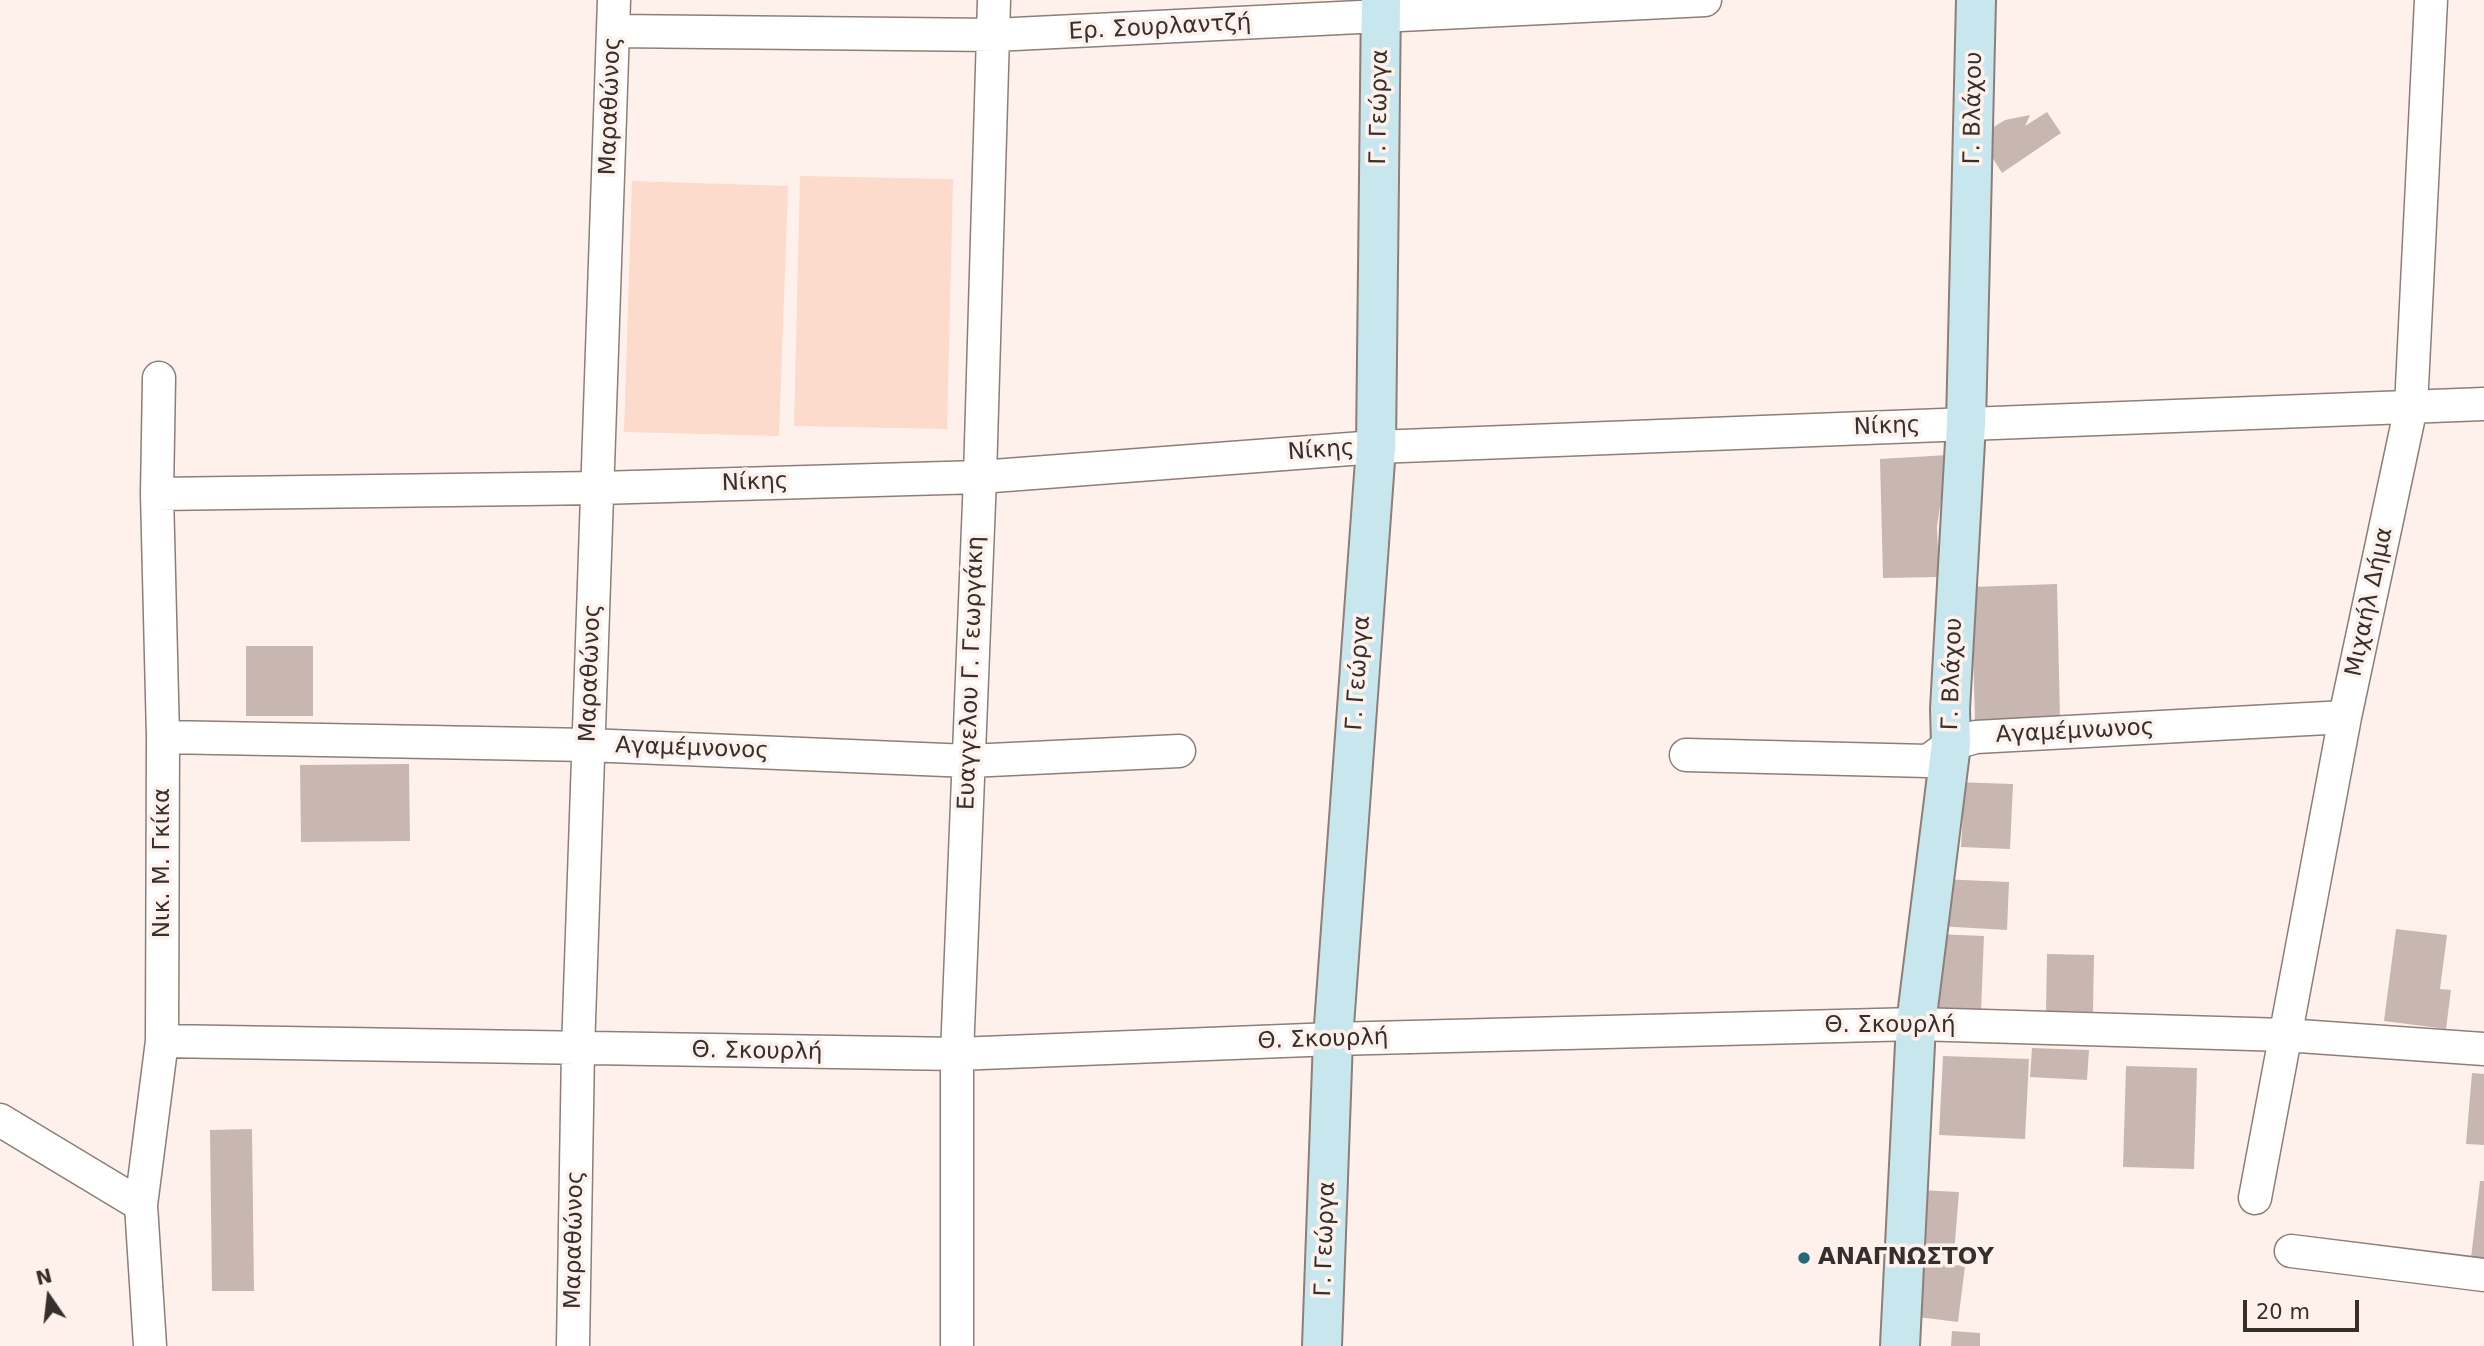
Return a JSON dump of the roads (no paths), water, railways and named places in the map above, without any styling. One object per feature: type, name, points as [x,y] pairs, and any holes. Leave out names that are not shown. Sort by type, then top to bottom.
[{"type":"street","name":"Μαραθώνος","points":[[573,1346],[578,1050],[614,0]]},
{"type":"street","name":"Ευαγγελου Γ. Γεωργάκη","points":[[957,1346],[957,1054],[980,477],[994,0]]},
{"type":"street","name":"Ερ. Σουρλαντζή","points":[[614,31],[994,35],[1381,9],[1705,0]]},
{"type":"street","name":"Γ. Βλάχου","points":[[1900,1346],[1916,1024],[1951,744],[1950,709],[1966,424],[1976,0]]},
{"type":"street","name":"Μιχαήλ Δήμα","points":[[2255,1198],[2345,717],[2411,407],[2431,0]]},
{"type":"street","name":"Γ. Γεώργα","points":[[1322,1346],[1333,1039],[1376,447],[1381,9]]},
{"type":"street","name":"Νικ. Μ. Γκίκα","points":[[150,1346],[141,1205],[162,1041],[163,737],[157,494],[159,378]]},
{"type":"street","name":"Νίκης","points":[[157,494],[598,488],[980,477],[1376,447],[2484,404]]},
{"type":"street","name":"Αγαμέμνωνος","points":[[1686,755],[1928,761],[1951,744],[1976,737],[2345,717]]},
{"type":"street","name":"Αγαμέμνονος","points":[[163,737],[588,745],[969,761],[1179,751]]},
{"type":"street","name":"Θ. Σκουρλή","points":[[162,1041],[578,1050],[957,1054],[1333,1039],[1916,1024],[2285,1035],[2484,1049]]},
{"type":"street","points":[[0,1120],[141,1205]]},
{"type":"street","points":[[2291,1251],[2484,1275]]},
{"type":"place","name":"ΑΝΑΓΝΩΣΤΟΥ","points":[[1804,1258]]}]
